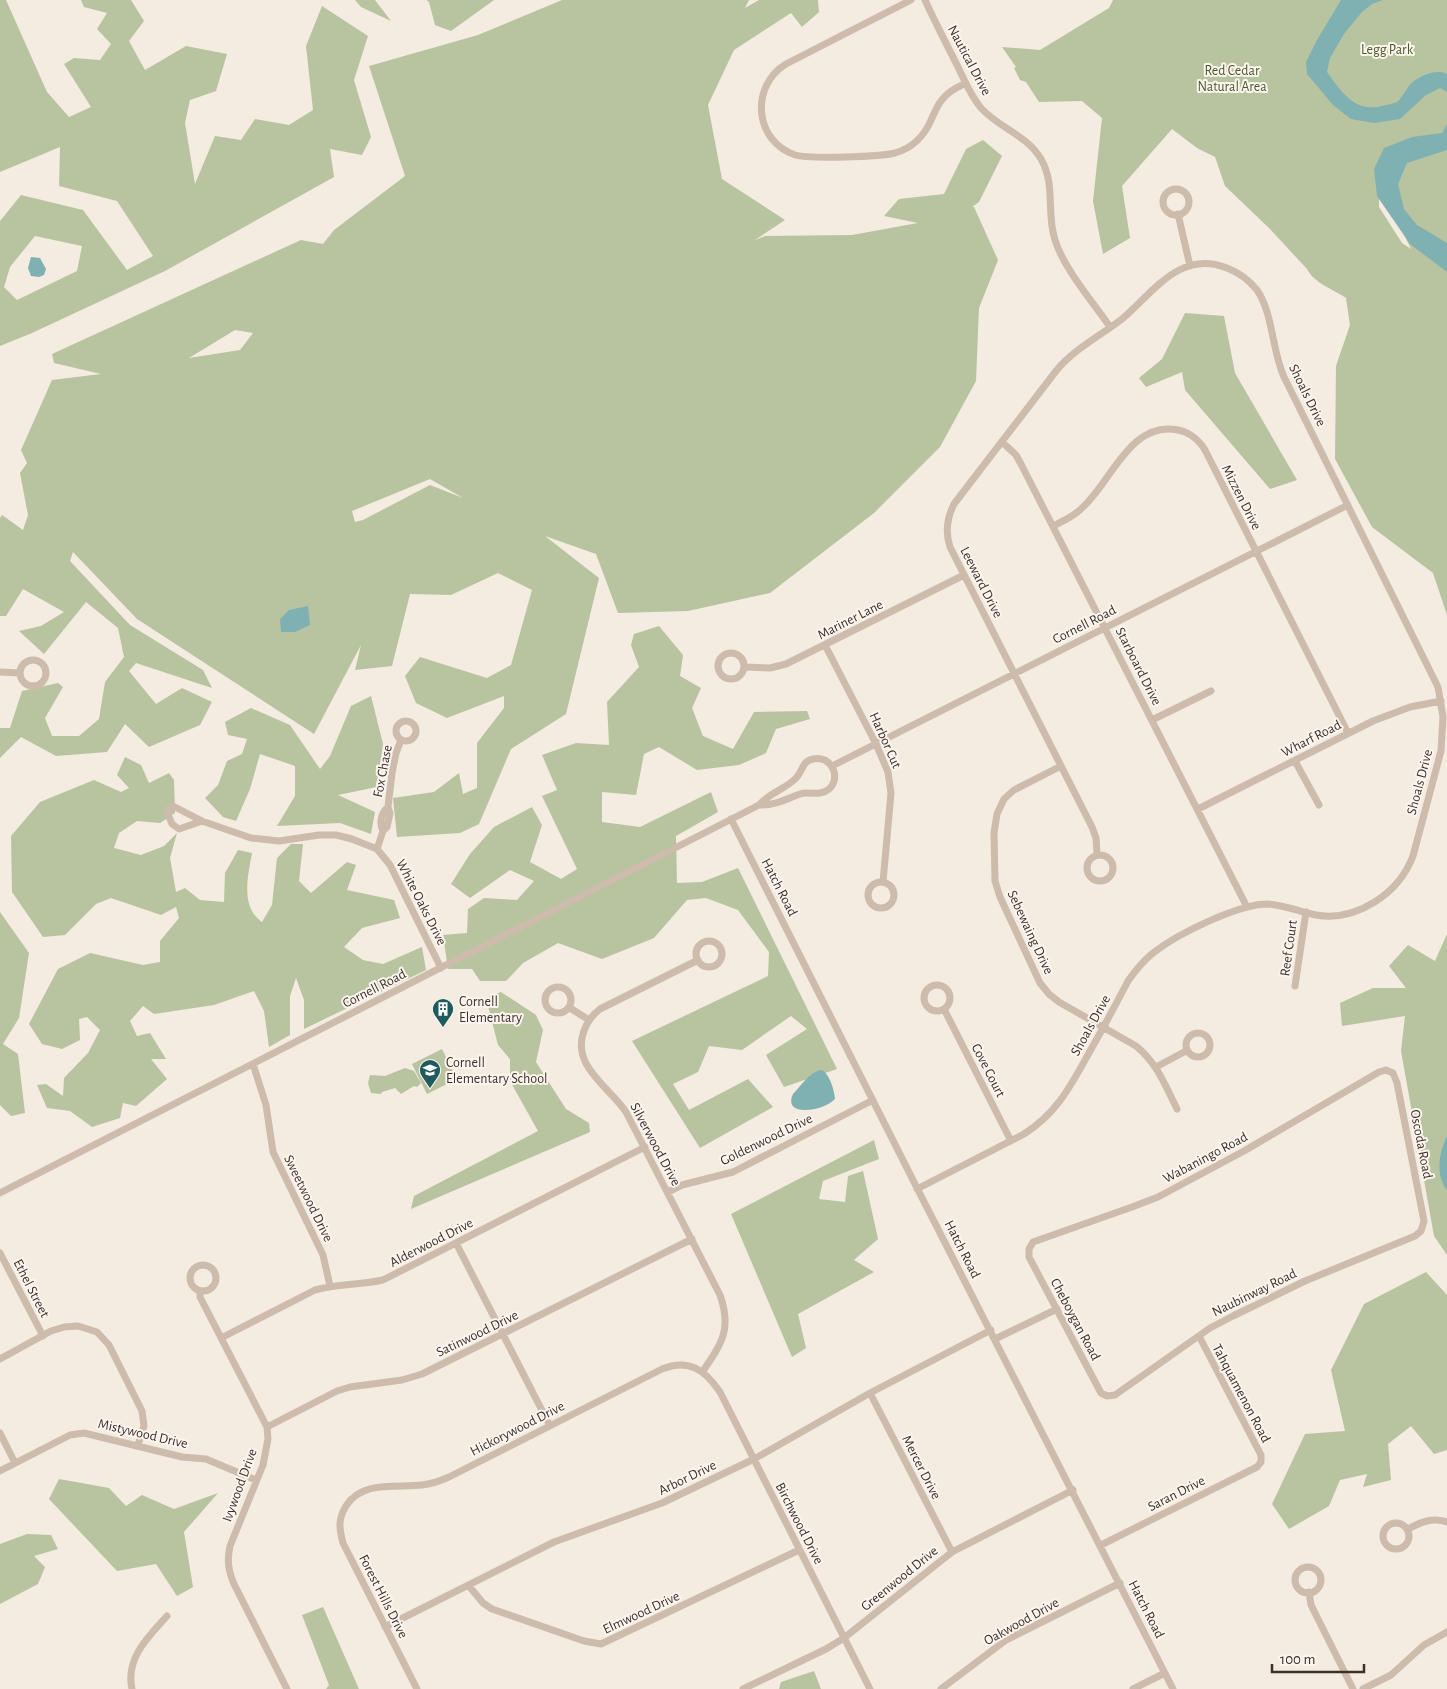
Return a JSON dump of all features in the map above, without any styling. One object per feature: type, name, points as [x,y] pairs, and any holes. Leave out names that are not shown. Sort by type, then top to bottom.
[{"type":"street","points":[[912,0],[786,64],[778,70],[766,84],[761,100],[762,118],[769,135],[781,148],[801,156],[893,154],[908,148],[920,139],[943,98],[966,83]]},
{"type":"street","name":"Nautical Drive","points":[[925,0],[973,98],[995,120],[1028,142],[1042,160],[1048,173],[1051,187],[1052,227],[1058,248],[1110,327]]},
{"type":"street","points":[[1178,214],[1190,266]]},
{"type":"street","name":"Shoals Drive","points":[[917,1189],[1040,1124],[1066,1094],[1128,981],[1153,953],[1167,944],[1195,929],[1247,907],[1275,905],[1317,915],[1336,915],[1363,908],[1387,893],[1406,871],[1413,856],[1441,751],[1443,731],[1441,701],[1435,680],[1282,372],[1265,306],[1260,294],[1251,283],[1235,271],[1216,265],[1190,266],[1164,278],[1138,304],[1110,327]]},
{"type":"street","name":"Leeward Drive","points":[[1097,854],[1097,843],[1092,827],[948,542],[947,526],[949,514],[954,504],[1060,366],[1110,327]]},
{"type":"street","name":"Mizzen Drive","points":[[1053,526],[1070,517],[1085,505],[1130,447],[1140,438],[1160,429],[1187,433],[1203,446],[1348,733]]},
{"type":"street","name":"Starboard Drive","points":[[1002,442],[1019,460],[1247,907]]},
{"type":"street","name":"Cornell Road","points":[[832,766],[1348,505]]},
{"type":"street","name":"Mariner Lane","points":[[744,667],[761,669],[778,667],[964,575]]},
{"type":"street","name":"Harbor Cut","points":[[825,645],[886,765],[891,788],[883,882]]},
{"type":"street","points":[[0,672],[20,673]]},
{"type":"street","points":[[1152,720],[1211,691]]},
{"type":"street","name":"Wharf Road","points":[[1198,809],[1348,733],[1410,707],[1441,701]]},
{"type":"street","name":"Fox Chase","points":[[377,850],[389,820],[390,813],[388,807],[392,774],[401,740]]},
{"type":"street","name":"Cornell Road","points":[[0,1193],[759,805],[769,795],[794,780],[799,775],[802,766],[808,761],[817,758],[822,759],[832,766],[834,780],[830,789],[819,794],[802,793],[774,804],[759,805]]},
{"type":"street","points":[[1295,761],[1318,805]]},
{"type":"street","name":"Sebewaing Drive","points":[[1061,766],[1014,790],[1001,803],[994,833],[995,881],[1000,897],[1044,989],[1059,1002],[1136,1046],[1146,1054],[1156,1067],[1177,1109]]},
{"type":"street","points":[[202,820],[179,829],[172,824],[167,812],[173,806],[202,820],[251,838],[279,841],[320,835],[336,835],[352,838],[377,850]]},
{"type":"street","name":"Hatch Road","points":[[732,819],[917,1189],[1174,1689]]},
{"type":"street","name":"White Oaks Drive","points":[[377,850],[390,865],[441,968]]},
{"type":"street","name":"Reef Court","points":[[1295,986],[1306,912]]},
{"type":"street","points":[[570,1008],[589,1020],[600,1009],[698,960]]},
{"type":"street","name":"Cove Court","points":[[944,1009],[1011,1141]]},
{"type":"street","name":"Silverwood Drive","points":[[589,1020],[581,1042],[584,1061],[596,1078],[621,1104],[645,1147],[720,1295],[726,1319],[726,1330],[722,1343],[703,1371]]},
{"type":"street","points":[[1156,1067],[1186,1051]]},
{"type":"street","name":"Sweetwood Drive","points":[[253,1064],[266,1105],[273,1152],[323,1255],[330,1286]]},
{"type":"street","name":"Oscoda Road","points":[[1386,1070],[1393,1073],[1397,1083],[1424,1221],[1422,1229]]},
{"type":"street","name":"Wabaningo Road","points":[[1029,1249],[1033,1242],[1038,1239],[1132,1207],[1170,1190],[1244,1151],[1379,1072],[1386,1070]]},
{"type":"street","name":"Goldenwood Drive","points":[[668,1192],[682,1185],[733,1172],[873,1100]]},
{"type":"street","name":"Alderwood Drive","points":[[221,1338],[314,1290],[330,1286],[362,1284],[383,1280],[645,1147]]},
{"type":"street","name":"Naubinway Road","points":[[1107,1396],[1115,1395],[1210,1328],[1266,1299],[1415,1236],[1422,1229]]},
{"type":"street","name":"Satinwood Drive","points":[[267,1428],[337,1392],[362,1384],[388,1383],[412,1378],[692,1239]]},
{"type":"street","points":[[456,1243],[550,1426]]},
{"type":"street","name":"Cheboygan Road","points":[[1029,1249],[1030,1257],[1099,1390],[1107,1396]]},
{"type":"street","name":"Ethel Street","points":[[0,1253],[43,1336]]},
{"type":"street","points":[[200,1291],[200,1297],[267,1428]]},
{"type":"street","points":[[995,1339],[1057,1309]]},
{"type":"street","points":[[0,1359],[64,1327],[78,1326],[91,1329],[105,1339],[112,1349],[142,1411],[144,1426],[138,1445]]},
{"type":"street","name":"Arbor Drive","points":[[385,1627],[554,1542],[662,1503],[754,1459],[870,1393],[991,1330]]},
{"type":"street","name":"Tahquamenon Road","points":[[1199,1336],[1260,1454],[1261,1462]]},
{"type":"street","name":"Hickorywood Drive","points":[[343,1511],[354,1496],[368,1489],[421,1485],[438,1481],[668,1367],[682,1364],[703,1371]]},
{"type":"street","name":"Birchwood Drive","points":[[703,1371],[710,1377],[720,1392],[870,1689]]},
{"type":"street","name":"Mercer Drive","points":[[870,1393],[952,1552]]},
{"type":"street","name":"Ivywood Drive","points":[[267,1428],[266,1452],[230,1546],[228,1570],[287,1689]]},
{"type":"street","points":[[0,1433],[15,1463]]},
{"type":"street","name":"Mistywood Drive","points":[[0,1471],[70,1435],[88,1433],[182,1457],[206,1459],[256,1480]]},
{"type":"street","name":"Saran Drive","points":[[1100,1545],[1257,1466],[1261,1462]]},
{"type":"street","name":"Greenwood Drive","points":[[743,1689],[826,1649],[844,1638],[952,1552],[1073,1490]]},
{"type":"street","name":"Forest Hills Drive","points":[[343,1511],[339,1523],[343,1543],[417,1689]]},
{"type":"street","points":[[1408,1529],[1429,1520],[1447,1522]]},
{"type":"street","name":"Elmwood Drive","points":[[468,1586],[483,1603],[492,1609],[584,1641],[601,1644],[799,1550]]},
{"type":"street","name":"Oakwood Drive","points":[[941,1689],[1006,1640],[1120,1583]]},
{"type":"street","points":[[1309,1592],[1311,1605],[1353,1689]]},
{"type":"street","points":[[132,1689],[132,1670],[135,1657],[143,1642],[168,1616]]},
{"type":"street","points":[[1363,1689],[1391,1675],[1424,1646],[1447,1632]]},
{"type":"street","points":[[1133,1689],[1165,1673]]},
{"type":"green space","points":[[0,0],[6,0],[47,92],[69,117],[91,107],[64,64],[74,58],[100,60],[111,44],[97,29],[107,13],[84,7],[81,0],[131,0],[144,21],[129,41],[145,70],[186,46],[227,54],[216,91],[190,100],[185,123],[195,184],[215,136],[241,140],[255,119],[289,125],[313,110],[306,46],[322,6],[368,36],[354,80],[371,137],[362,155],[330,149],[334,177],[165,271],[0,346],[0,221],[21,195],[83,210],[127,270],[153,256],[117,201],[59,186],[60,147],[0,172]],"holes":[[[35,236],[82,246],[77,271],[17,300],[4,287],[10,267]]]},
{"type":"green space","points":[[355,0],[375,0],[391,21],[361,7]]},
{"type":"green space","points":[[426,0],[494,0],[451,31],[435,25],[429,2]]},
{"type":"green space","points":[[562,0],[749,0],[745,8],[759,0],[818,0],[819,12],[802,27],[791,13],[734,50],[708,105],[722,179],[785,220],[755,240],[765,236],[852,235],[918,223],[884,216],[899,199],[944,194],[966,149],[983,140],[1002,156],[979,202],[972,207],[974,207],[998,260],[979,308],[976,381],[940,447],[874,513],[770,593],[688,611],[618,613],[596,554],[545,536],[599,578],[566,714],[511,749],[479,824],[460,833],[397,837],[393,798],[434,792],[459,773],[463,794],[477,788],[477,743],[504,708],[504,696],[447,718],[416,703],[405,676],[420,657],[487,678],[511,665],[532,590],[498,573],[451,595],[410,594],[392,666],[355,670],[361,645],[314,734],[137,619],[73,552],[70,561],[130,625],[203,670],[212,688],[136,663],[129,671],[156,704],[182,688],[212,702],[200,725],[149,747],[125,724],[107,752],[56,756],[21,737],[0,758],[0,728],[10,728],[22,691],[58,683],[63,687],[45,718],[52,736],[79,736],[99,719],[105,682],[124,657],[118,628],[86,602],[44,654],[19,631],[41,626],[64,612],[23,589],[6,616],[0,616],[0,518],[2,515],[23,530],[28,515],[20,473],[27,463],[21,450],[52,380],[101,374],[54,363],[52,354],[301,240],[323,244],[334,230],[405,176],[369,66],[478,35]],"holes":[[[235,330],[253,333],[240,350],[189,358]],[[430,479],[463,498],[430,485],[363,520],[355,522],[352,511]]]},
{"type":"green space","name":"Red Cedar Natural Area","points":[[1113,0],[1447,0],[1447,615],[1433,573],[1372,527],[1335,459],[1336,366],[1350,325],[1346,298],[1315,279],[1269,228],[1225,186],[1215,157],[1197,148],[1172,129],[1122,186],[1130,238],[1103,254],[1093,201],[1102,118],[1082,101],[1039,102],[1026,82],[1020,80],[1014,68],[1016,67],[1002,47],[1040,50],[1109,8]],"holes":[[[1379,174],[1388,202],[1411,249],[1402,243],[1379,207]]]},
{"type":"green space","points":[[1185,313],[1224,316],[1235,373],[1297,480],[1270,489],[1185,390],[1182,372],[1146,387],[1139,378],[1162,359]]},
{"type":"green space","points":[[659,626],[683,655],[680,676],[701,688],[692,708],[703,736],[733,749],[754,712],[807,711],[810,719],[776,729],[766,753],[739,765],[697,770],[659,747],[644,754],[636,795],[602,792],[602,822],[640,827],[711,792],[718,812],[676,836],[677,883],[702,882],[738,868],[837,1069],[784,1087],[766,1055],[807,1029],[791,1016],[742,1050],[709,1046],[698,1072],[673,1084],[689,1110],[748,1079],[773,1107],[700,1148],[632,1041],[768,976],[769,952],[738,910],[706,898],[687,900],[654,938],[602,959],[558,943],[523,963],[506,981],[480,981],[472,969],[448,969],[443,935],[467,933],[468,909],[484,898],[517,900],[534,881],[510,870],[470,898],[451,884],[470,854],[494,827],[532,807],[542,825],[530,862],[561,879],[577,869],[542,796],[557,790],[542,755],[576,743],[609,745],[607,702],[639,667],[631,645],[634,634]]},
{"type":"green space","points":[[371,696],[383,744],[377,787],[338,795],[375,812],[371,834],[340,823],[277,826],[295,796],[295,766],[260,754],[250,789],[236,821],[223,817],[205,798],[218,785],[227,761],[242,754],[247,739],[228,735],[225,722],[251,708],[290,725],[320,769],[330,756],[351,706]]},
{"type":"green space","points":[[125,757],[141,765],[149,783],[169,773],[174,780],[175,813],[160,823],[137,821],[119,833],[114,848],[141,855],[164,846],[177,833],[170,858],[176,892],[185,888],[200,900],[224,902],[225,873],[238,850],[252,853],[247,891],[248,900],[255,916],[262,922],[272,905],[277,858],[291,844],[303,844],[299,881],[311,893],[347,862],[356,865],[347,890],[394,900],[400,918],[362,928],[344,947],[363,960],[383,964],[422,947],[426,970],[304,1029],[304,1000],[296,978],[290,996],[290,1035],[269,1047],[264,1011],[254,991],[214,1005],[154,1014],[143,1006],[130,1021],[137,1036],[150,1033],[166,1059],[151,1059],[167,1079],[136,1106],[123,1103],[120,1118],[92,1127],[70,1111],[47,1108],[37,1085],[46,1084],[63,1096],[64,1078],[88,1053],[100,1030],[87,1017],[79,1019],[80,1040],[62,1049],[42,1044],[29,1024],[58,969],[90,953],[143,965],[160,962],[160,941],[179,918],[176,907],[161,915],[111,898],[96,904],[65,935],[43,937],[12,892],[11,836],[40,802],[94,780],[121,792],[129,788],[117,775]]},
{"type":"green space","points":[[0,912],[29,953],[19,1018],[3,1044],[18,1054],[25,1113],[11,1116],[0,1105]]},
{"type":"green space","points":[[1447,934],[1447,1255],[1434,1236],[1401,1051],[1405,1016],[1342,1026],[1340,1003],[1373,988],[1406,988],[1389,966],[1408,945],[1435,961]]},
{"type":"green space","points":[[501,992],[536,1015],[543,1030],[536,1062],[566,1109],[589,1123],[590,1132],[411,1209],[414,1196],[538,1131],[510,1081],[510,1059],[498,1045],[486,998]]},
{"type":"green space","points":[[442,1049],[457,1079],[427,1094],[412,1064]]},
{"type":"green space","points":[[405,1068],[414,1071],[421,1083],[417,1087],[414,1086],[401,1094],[395,1088],[381,1094],[371,1093],[368,1083],[370,1075],[385,1076]]},
{"type":"green space","points":[[874,1140],[879,1159],[823,1181],[819,1199],[845,1202],[848,1176],[863,1171],[878,1239],[854,1260],[874,1272],[798,1314],[806,1348],[792,1357],[731,1214]]},
{"type":"green space","points":[[1426,1272],[1447,1295],[1447,1450],[1434,1454],[1411,1426],[1388,1444],[1391,1480],[1363,1487],[1367,1474],[1340,1480],[1329,1506],[1289,1529],[1272,1504],[1305,1434],[1345,1431],[1331,1370],[1364,1304]]},
{"type":"green space","points":[[59,1479],[109,1488],[126,1506],[142,1495],[174,1509],[218,1493],[184,1532],[193,1587],[177,1596],[156,1564],[117,1571],[49,1499]]},
{"type":"green space","points":[[27,1534],[51,1535],[58,1549],[34,1556],[45,1567],[38,1584],[0,1604],[0,1544]]},
{"type":"green space","points":[[323,1607],[359,1689],[326,1689],[329,1685],[302,1615]]},
{"type":"green space","points":[[814,1671],[821,1689],[779,1689],[781,1682]]},
{"type":"water","points":[[1341,0],[1383,0],[1372,4],[1362,12],[1344,34],[1330,58],[1327,72],[1349,99],[1364,106],[1372,107],[1394,103],[1398,101],[1416,79],[1426,74],[1437,72],[1447,74],[1447,92],[1440,88],[1426,95],[1400,119],[1374,123],[1351,119],[1333,105],[1307,74],[1306,62]]},
{"type":"water","points":[[1447,124],[1447,150],[1407,163],[1398,184],[1404,209],[1417,225],[1447,243],[1447,272],[1410,244],[1377,196],[1374,169],[1384,148],[1412,137],[1442,133]]},
{"type":"water","points":[[31,257],[40,258],[46,269],[44,275],[39,277],[31,276],[28,268]]},
{"type":"water","points":[[308,606],[310,625],[295,632],[281,632],[280,619],[289,610]]},
{"type":"water","points":[[822,1070],[831,1083],[835,1099],[822,1107],[814,1109],[798,1109],[793,1106],[791,1101],[793,1094],[810,1076]]},
{"type":"water","points":[[1447,1136],[1447,1190],[1441,1177],[1440,1156]]},
{"type":"place","name":"Cornell Elementary","points":[[443,1028]]},
{"type":"place","name":"Cornell Elementary School","points":[[430,1089]]},
{"type":"park label","name":"Legg Park","points":[[1387,49]]}]
